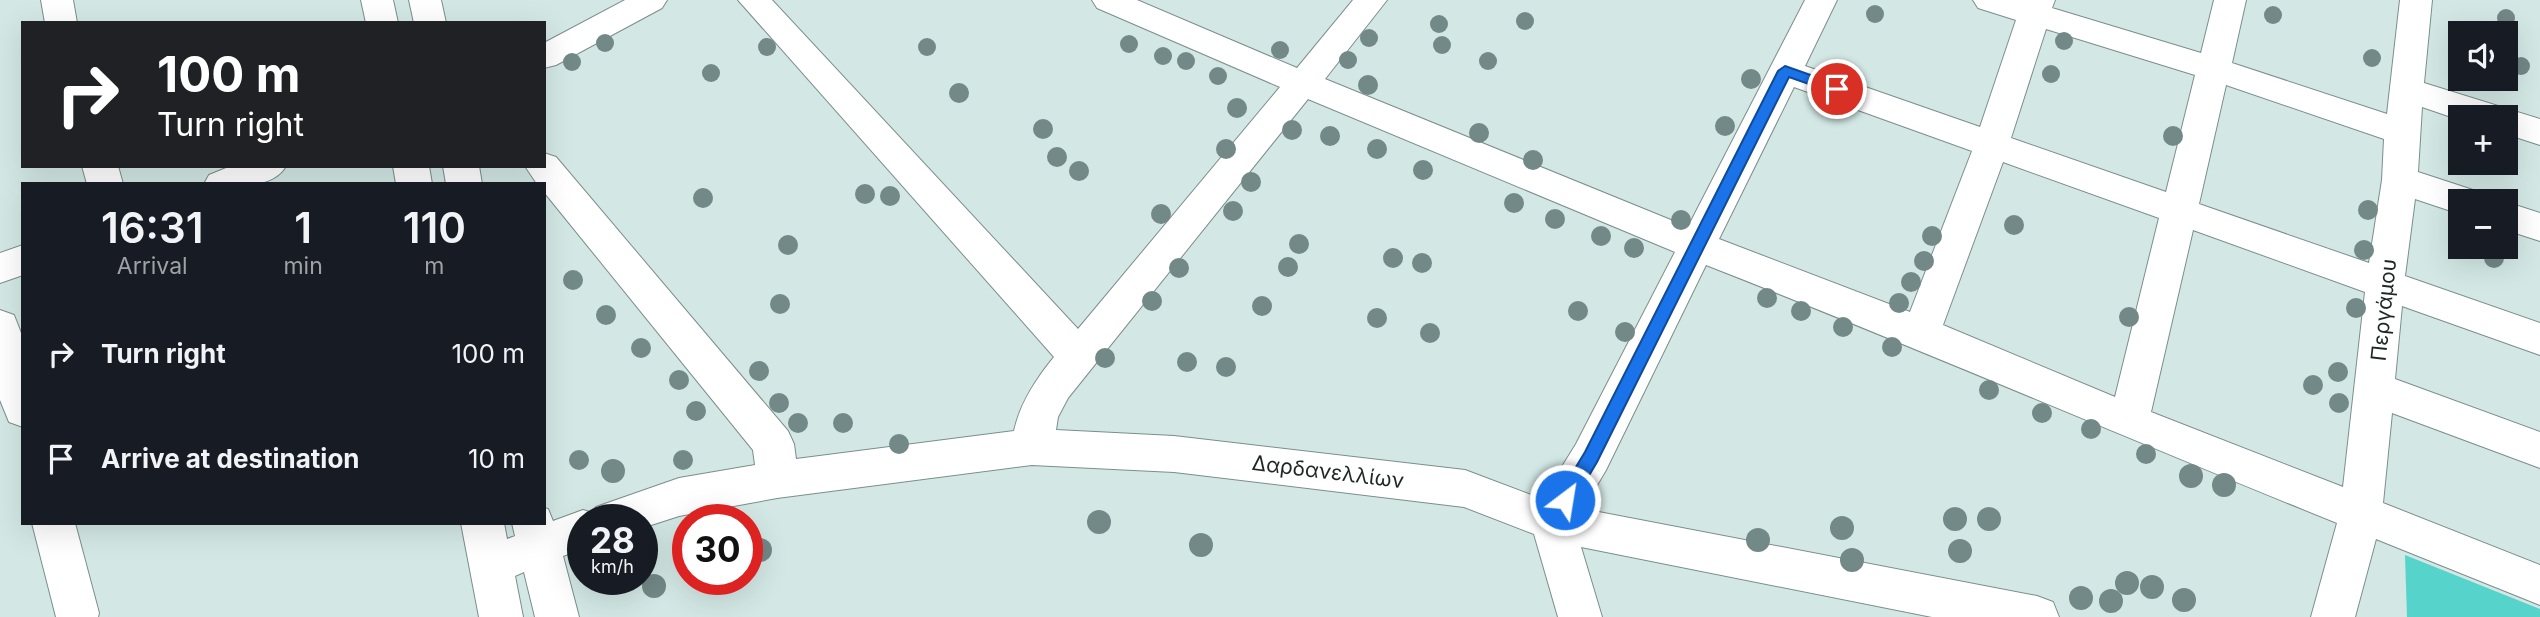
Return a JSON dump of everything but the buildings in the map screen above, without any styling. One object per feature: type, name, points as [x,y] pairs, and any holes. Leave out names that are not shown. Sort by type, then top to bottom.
[{"type":"street","points":[[57,0],[61,21]]},
{"type":"street","points":[[377,0],[382,21]]},
{"type":"street","points":[[425,0],[430,21]]},
{"type":"street","points":[[546,56],[651,0]]},
{"type":"street","points":[[754,0],[1078,356]]},
{"type":"street","points":[[1108,0],[1301,83],[1698,246],[1921,333],[2129,421],[2540,585]]},
{"type":"street","points":[[1031,447],[1038,416],[1054,386],[1371,0]]},
{"type":"street","points":[[1580,617],[1552,522],[1591,457],[1821,0]]},
{"type":"street","points":[[1989,0],[2036,7],[2402,132]]},
{"type":"street","points":[[2129,421],[2230,0]]},
{"type":"street","name":"Περγάμου","points":[[2333,617],[2361,514],[2385,285],[2400,180],[2402,132],[2416,0]]},
{"type":"street","points":[[1921,333],[1991,146],[2036,7]]},
{"type":"street","points":[[1785,71],[2540,339]]},
{"type":"street","points":[[2406,90],[2454,105]]},
{"type":"street","points":[[2518,126],[2540,132]]},
{"type":"street","points":[[227,182],[263,168]]},
{"type":"street","points":[[545,168],[773,444],[777,480]]},
{"type":"street","points":[[2400,180],[2448,196]]},
{"type":"street","points":[[2518,220],[2540,227]]},
{"type":"street","points":[[0,268],[21,261]]},
{"type":"street","points":[[0,326],[21,403]]},
{"type":"street","points":[[2375,389],[2540,450]]},
{"type":"street","name":"Δαρδανελλίων","points":[[658,504],[679,497],[777,480],[1031,447],[1174,454],[1465,489],[1552,522],[2037,617]]},
{"type":"street","points":[[54,525],[77,613]]},
{"type":"street","points":[[482,525],[501,617]]},
{"type":"street","points":[[491,565],[535,534],[567,531]]},
{"type":"street","points":[[535,534],[557,617]]},
{"type":"shaded area","points":[[2405,555],[2540,609],[2540,617],[2407,617]]},
{"type":"route","points":[[1565,500],[1591,457],[1785,71],[1837,89]]}]
